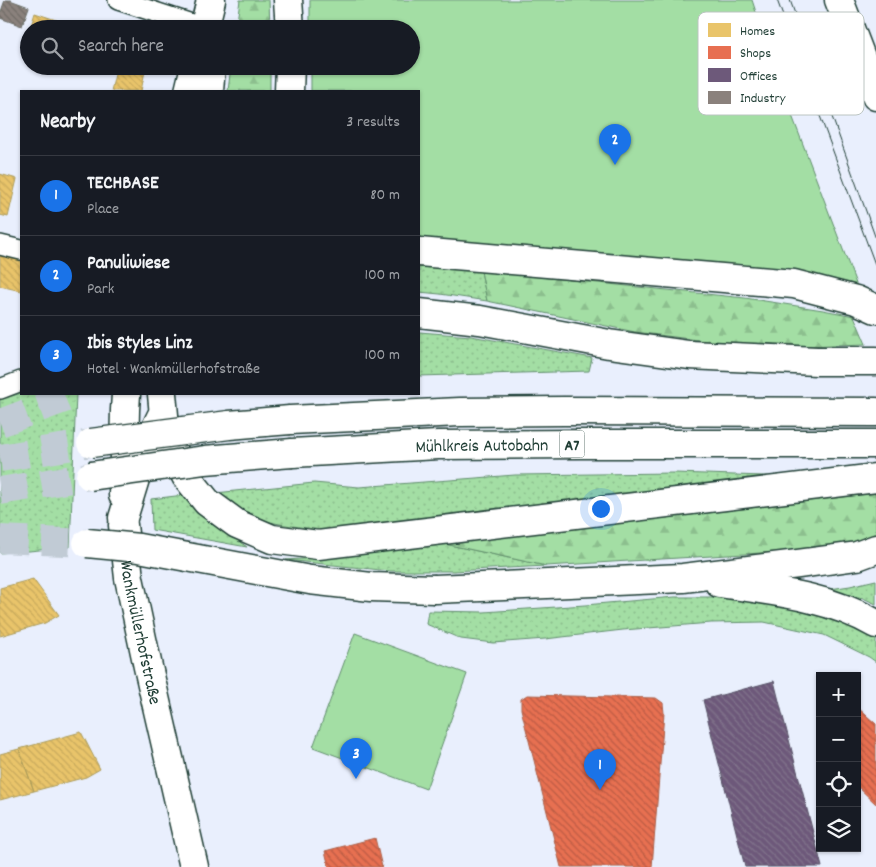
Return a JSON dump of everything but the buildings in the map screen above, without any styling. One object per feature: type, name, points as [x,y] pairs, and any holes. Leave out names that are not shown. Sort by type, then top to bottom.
[{"type":"main road","points":[[206,20],[212,0]]},
{"type":"main road","points":[[288,0],[289,20]]},
{"type":"main road","points":[[839,0],[844,12]]},
{"type":"main road","points":[[864,65],[876,96]]},
{"type":"main road","points":[[189,90],[193,75]]},
{"type":"main road","points":[[209,90],[210,75]]},
{"type":"main road","points":[[289,90],[290,75]]},
{"type":"main road","points":[[420,252],[794,284],[856,300],[876,309]]},
{"type":"main road","points":[[420,313],[480,320],[609,344],[690,354],[876,362]]},
{"type":"main road","name":"Wankmüllerhofstraße","points":[[126,395],[124,410],[123,518],[129,578],[194,867]]},
{"type":"main road","points":[[123,518],[142,456],[167,400]]},
{"type":"main road","points":[[167,400],[165,426],[171,446],[186,476],[207,502],[237,524],[272,538],[318,545],[871,479]]},
{"type":"main road","name":"Mühlkreis Autobahn","points":[[91,443],[229,425],[290,420],[460,412],[876,412]]},
{"type":"main road","name":"Mühlkreis Autobahn","points":[[90,476],[205,460],[292,453],[438,446],[864,444]]},
{"type":"main road","points":[[87,542],[140,548],[310,580],[371,587],[435,589],[683,578],[857,556],[876,549]]},
{"type":"main road","points":[[683,578],[794,594],[847,611],[876,624]]},
{"type":"street","points":[[118,0],[177,20]]},
{"type":"street","points":[[0,245],[20,250]]},
{"type":"street","points":[[0,389],[20,381]]},
{"type":"green space","points":[[240,0],[269,0],[270,20],[237,20]]},
{"type":"green space","points":[[310,0],[752,0],[756,12],[698,12],[698,115],[792,115],[858,289],[836,280],[753,266],[420,238],[420,90],[311,90],[311,75],[420,75],[420,20],[310,20]]},
{"type":"green space","points":[[230,75],[270,75],[270,90],[228,90]]},
{"type":"green space","points":[[420,267],[449,267],[481,271],[487,301],[420,292]]},
{"type":"green space","points":[[481,271],[745,298],[823,310],[854,316],[866,344],[801,346],[729,344],[635,332],[487,301]]},
{"type":"green space","points":[[420,332],[471,336],[592,358],[589,371],[420,376]]},
{"type":"green space","points":[[20,393],[20,395],[76,395],[70,547],[0,553],[0,400]]},
{"type":"green space","points":[[675,473],[794,477],[358,528],[321,530],[259,520],[234,507],[215,493],[314,483],[359,487],[515,475]]},
{"type":"green space","points":[[876,493],[876,535],[845,545],[794,551],[546,566],[445,544]]},
{"type":"green space","points":[[184,495],[201,515],[247,547],[152,530],[151,499]]},
{"type":"green space","points":[[445,544],[546,566],[453,571],[390,571],[286,560],[348,556]]},
{"type":"green space","points":[[876,580],[876,604],[863,598],[823,590],[850,586]]},
{"type":"green space","points":[[675,597],[727,597],[783,601],[846,621],[876,637],[876,662],[824,635],[764,622],[711,623],[493,643],[461,639],[426,624],[428,611],[484,612]]},
{"type":"green space","points":[[355,633],[467,674],[426,789],[313,747]]},
{"type":"tunnel","points":[[0,423],[74,395]]},
{"type":"tunnel","points":[[0,458],[91,443]]},
{"type":"tunnel","points":[[0,491],[90,476]]},
{"type":"tunnel","points":[[0,539],[87,543]]},
{"type":"tram line","points":[[777,0],[781,12]]},
{"type":"tram line","points":[[790,0],[794,12]]},
{"type":"tram line","points":[[820,115],[876,267]]},
{"type":"tram line","points":[[831,115],[876,239]]},
{"type":"place","name":"Panuliwiese","points":[[615,165]]},
{"type":"place","name":"Ibis Styles Linz","points":[[356,779]]},
{"type":"place","name":"TECHBASE","points":[[600,790]]}]
